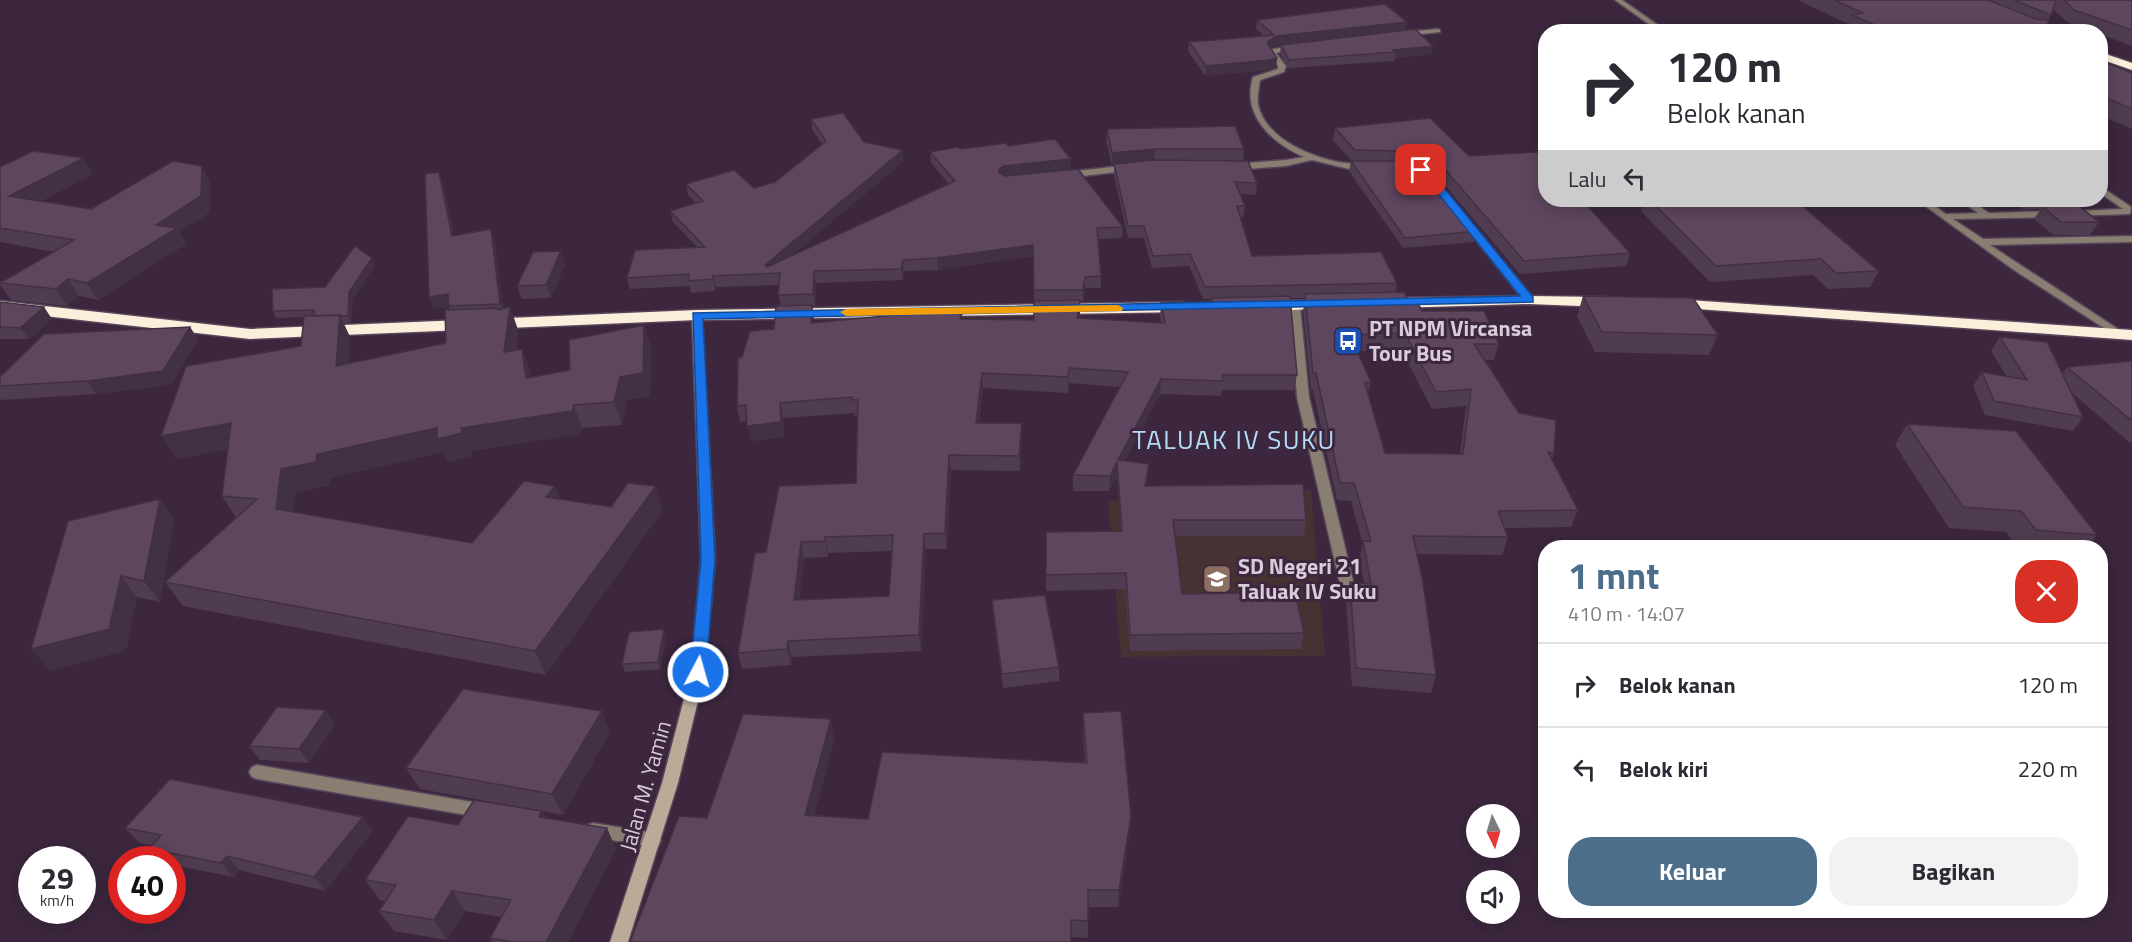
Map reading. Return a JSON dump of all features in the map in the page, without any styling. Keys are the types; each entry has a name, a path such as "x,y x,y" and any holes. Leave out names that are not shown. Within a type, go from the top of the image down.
{"highway":[{"path":"2108,58 2129,65"},
{"path":"1374,304 1529,300 1617,302"},
{"path":"1663,304 1852,314 2127,335"},
{"path":"1248,306 1340,305"},
{"path":"0,306 250,333 697,315 1200,307"}],"street":[{"path":"1618,0 1653,24"},
{"path":"1392,36 1438,31"},
{"path":"1299,46 1272,52 1282,66 1281,70 1256,79 1254,105 1262,123 1282,141 1314,157 1336,165 1373,167"},
{"path":"1219,167 1252,167 1314,157"},
{"path":"1062,175 1143,167"},
{"path":"1947,216 2127,212 2128,209 2108,195"},
{"path":"1932,207 2017,268 2127,335"},
{"path":"1975,207 1986,214"},
{"path":"1457,211 1529,300"},
{"path":"1984,242 2132,239"},
{"path":"1295,306 1302,397 1348,589"},
{"name":"Jalan M. Yamin","path":"619,942 653,840 698,672 708,559 697,315"},
{"path":"258,772 502,814"},
{"path":"572,826 653,840"}],"shaded area":[{"name":"SD Negeri 21 Taluak IV Suku","path":"1311,490 1325,656 1121,657 1108,501"}],"building":[{"path":"1834,0 1988,0 2036,19 2049,20 2047,24 1873,24 1852,15 1863,13"},
{"path":"2014,0 2053,0 2056,1 2051,15"},
{"path":"2064,0 2132,0 2132,30 2074,10"},
{"path":"1385,4 1407,22 1277,36 1267,42 1277,58 1270,60 1206,66 1189,42 1274,35 1257,20"},
{"path":"1415,29 1433,46 1393,50 1396,52 1289,60 1281,45"},
{"path":"2108,63 2132,73 2132,109 2108,98"},
{"path":"843,113 864,142 903,150 765,265 767,267 955,181 930,152 1006,143 1008,146 1055,139 1071,159 1004,166 999,169 999,173 1005,176 1078,169 1123,227 1097,228 1101,276 1085,277 1083,290 1034,290 1033,245 937,258 903,260 901,269 814,271 813,294 778,295 780,273 713,276 713,279 688,281 689,274 627,278 635,250 705,247 670,211 703,201 686,184 734,170 754,188 775,182 826,141 811,119"},
{"path":"1430,118 1469,156 1538,152 1538,207 1588,207 1630,253 1524,261 1436,159 1405,151 1355,150 1335,128"},
{"path":"1235,126 1244,149 1155,149 1112,153 1107,129"},
{"path":"33,151 84,158 9,196 91,209 173,161 202,166 201,196 156,225 177,228 87,283 68,279 56,289 0,283 74,240 0,228 0,167"},
{"path":"1155,160 1248,161 1257,183 1235,182 1245,206 1237,206 1252,256 1381,252 1397,283 1205,287 1190,254 1153,256 1144,226 1128,226 1114,164"},
{"path":"1351,161 1403,161 1427,169 1477,231 1405,238"},
{"path":"439,172 452,236 491,229 500,304 449,306 448,294 429,297 425,174"},
{"path":"1657,207 1803,207 1879,271 1836,273 1821,259 1716,266"},
{"path":"2043,207 2080,207 2099,222 2061,222"},
{"path":"355,246 372,258 349,292 348,316 314,316 314,310 273,311 272,289 325,287"},
{"path":"561,251 546,285 517,286 533,252"},
{"path":"1404,292 1407,299 1416,299 1422,311 1484,311 1499,344 1474,344 1519,413 1556,420 1554,453 1548,452 1578,510 1498,511 1508,537 1413,536 1423,582 1436,675 1356,668 1350,582 1371,584 1363,541 1371,541 1354,483 1340,483 1316,373 1313,373 1305,294","holes":["1405,333 1436,392 1471,389 1463,454 1385,453 1365,383 1371,382 1350,335"]},
{"path":"1290,296 1297,375 1222,375 1223,381 1161,379 1118,460 1149,464 1145,486 1303,484 1306,520 1173,520 1182,594 1295,592 1304,633 1130,635 1126,573 1046,575 1046,532 1122,531 1117,462 1110,476 1073,475 1128,372 1069,368 1068,377 982,373 976,423 1022,423 1019,456 949,455 945,533 924,534 919,635 788,641 787,649 738,653 755,553 766,552 779,486 856,483 858,400 852,400 852,397 780,403 781,422 747,426 746,405 737,406 738,358 742,357 750,331 774,329 776,306 812,305 811,323 928,312 962,314 960,319 1034,320 1034,301 1080,300 1077,318 1165,323 1161,303 1212,301 1211,298","holes":["893,535 889,596 794,600 801,542 825,541 825,537"]},
{"path":"1583,296 1693,298 1718,335 1602,332"},
{"path":"0,302 44,307 20,328 0,327"},
{"path":"510,307 504,352 522,349 526,378 570,370 569,340 644,325 643,373 620,377 614,402 574,405 572,411 461,428 462,433 437,439 437,428 317,454 316,462 281,469 276,509 472,543 524,481 555,486 546,497 611,507 628,483 656,486 535,651 165,582 257,499 222,496 231,423 161,436 186,366 301,346 304,316 340,315 336,366 446,343 445,310 498,308 498,310"},
{"path":"190,327 163,371 87,381 0,386 0,377 44,334"},
{"path":"2000,337 2047,342 2083,417 1994,401 1982,372 2027,380"},
{"path":"2132,361 2132,421 2067,367"},
{"path":"1907,424 2016,431 2097,535 2036,530 2021,511 1963,507"},
{"path":"160,499 144,581 121,576 109,629 31,649 68,521"},
{"path":"1045,595 1059,667 1002,674 992,600"},
{"path":"664,629 658,662 622,664 629,632"},
{"path":"463,689 602,711 552,794 406,768"},
{"path":"277,707 326,710 299,749 249,746"},
{"path":"1121,711 1131,816 1119,890 1088,890 1088,921 1071,920 1071,942 630,942 679,816 707,818 743,714 831,719 805,815 868,819 882,752 1087,763 1083,713"},
{"path":"170,779 363,817 314,877 227,856 221,863 186,856 186,846 152,846 161,835 125,828"},
{"path":"474,800 542,811 539,817 607,828 546,942 512,942 490,938 511,900 452,891 434,920 379,911 396,885 365,880 408,816 458,825"}],"slow traffic":[{"path":"846,312 1118,308"}],"place":[{"name":"PT NPM Vircansa Tour Bus","path":"1348,341"},
{"name":"SD Negeri 21 Taluak IV Suku","path":"1217,579"}],"district":[{"name":"TALUAK IV SUKU","path":"1234,440"}],"route":[{"path":"698,672 708,559 697,315 1529,300 1429,175 1421,170"}]}
